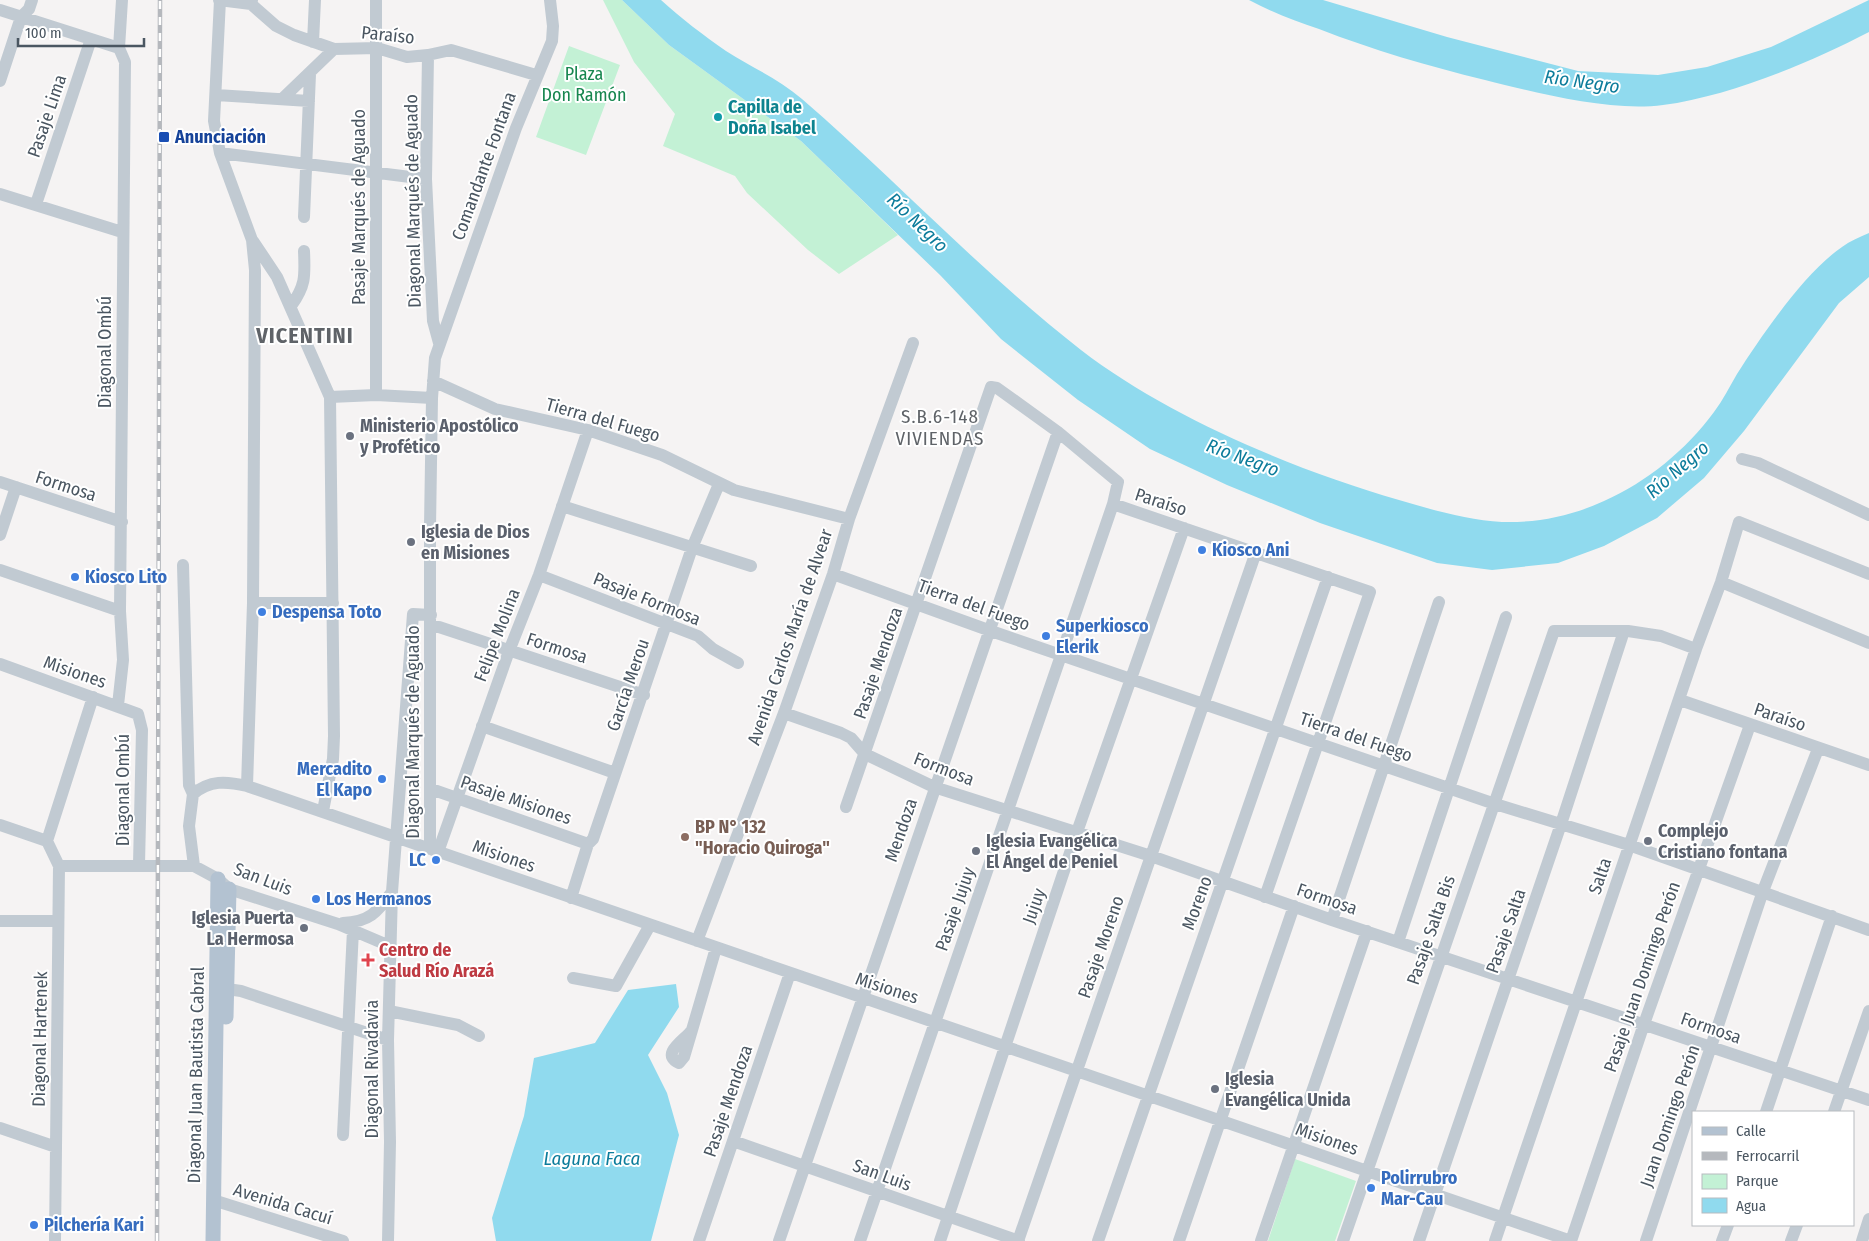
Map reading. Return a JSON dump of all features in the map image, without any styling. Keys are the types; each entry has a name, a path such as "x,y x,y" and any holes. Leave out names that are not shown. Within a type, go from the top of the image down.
{"main road":[{"name":"Diagonal Juan Bautista Cabral","path":"213,1241 218,1202 227,989 223,884"},
{"name":"Diagonal Juan Bautista Cabral","path":"223,884 218,1202 223,1241"}],"street":[{"path":"0,81 21,17 30,9 32,0"},
{"name":"Diagonal Ombú","path":"118,705 123,660 120,611 125,62 119,48 122,0"},
{"path":"247,786 253,603 255,270 252,240 220,153 214,121 220,0 251,2"},
{"path":"313,42 315,0"},
{"path":"376,0 377,48"},
{"name":"Comandante Fontana","path":"439,343 536,75 552,41 553,26 550,0"},
{"name":"Paraíso","path":"251,2 276,26 334,49 377,48 407,57 451,50 536,75"},
{"path":"0,10 119,48"},
{"name":"Pasaje Lima","path":"36,204 92,39"},
{"name":"Pasaje Marqués de Aguado","path":"376,395 377,48"},
{"path":"282,99 334,49"},
{"name":"Diagonal Marqués de Aguado","path":"428,55 426,179 433,322 439,343 432,398 431,789 434,851"},
{"path":"304,217 304,165 310,74"},
{"path":"216,95 309,101"},
{"path":"220,153 426,179"},
{"path":"0,194 122,232"},
{"path":"252,240 277,276 330,397 333,759 323,811"},
{"path":"291,306 302,292 305,278 304,251"},
{"name":"Avenida Carlos María de Alvear","path":"697,941 784,713 834,574 849,519 913,343"},
{"name":"Tierra del Fuego","path":"433,381 494,409 588,430 662,455 719,484 849,519"},
{"name":"Paraíso","path":"991,388 998,388 1008,394 1058,432 1118,482 1113,504 1328,576 1370,592 1319,742"},
{"name":"Pasaje Mendoza","path":"846,807 991,388"},
{"path":"330,397 376,395 432,398"},
{"name":"Felipe Molina","path":"434,851 456,799 509,651 539,575 588,430"},
{"name":"Mendoza","path":"779,1241 934,787 991,631 1058,432"},
{"path":"1742,459 1758,463 1869,515"},
{"name":"Formosa","path":"0,482 122,522"},
{"name":"García Merou","path":"571,898 588,844 593,839 644,695 692,548 719,484"},
{"path":"0,535 16,487"},
{"name":"Pasaje Jujuy","path":"860,1241 1113,504"},
{"path":"562,506 751,566"},
{"name":"Salta","path":"1495,1241 1696,649 1721,582 1739,522 1869,574"},
{"name":"Jujuy","path":"940,1241 1077,832 1184,528"},
{"name":"Pasaje Moreno","path":"1019,1241 1256,552"},
{"path":"183,565 189,785 193,794 189,826 194,866"},
{"path":"0,570 120,611"},
{"name":"Tierra del Fuego","path":"834,574 991,631 1319,742 1492,803 1629,845 1869,930"},
{"name":"Pasaje Formosa","path":"539,575 698,636 712,649 738,663"},
{"name":"Moreno","path":"1098,1241 1147,1095 1224,882 1328,576"},
{"path":"1721,582 1869,643"},
{"path":"1332,920 1439,602"},
{"path":"253,603 333,603"},
{"name":"Diagonal Marqués de Aguado","path":"395,836 408,703 413,614 431,621"},
{"path":"1398,942 1506,617"},
{"name":"Formosa","path":"431,621 509,651 644,695"},
{"name":"Pasaje Salta Bis","path":"1343,1241 1492,803 1554,631 1624,631"},
{"path":"1624,631 1661,636 1696,649"},
{"name":"Pasaje Salta","path":"1419,1241 1561,824 1624,631"},
{"path":"411,656 431,657"},
{"name":"Misiones","path":"0,664 118,705 138,714"},
{"path":"0,826 47,841 93,697"},
{"name":"Paraíso","path":"1680,700 1818,749 1869,764"},
{"path":"408,703 431,701"},
{"name":"Formosa","path":"784,713 841,733 851,738 865,754 934,787 1151,856 1332,920 1869,1100"},
{"name":"Diagonal Ombú","path":"138,714 142,730 140,866"},
{"name":"Pasaje Juan Domingo Perón","path":"1571,1241 1644,1024 1750,725"},
{"path":"482,726 615,773"},
{"path":"1266,897 1319,742"},
{"name":"Juan Domingo Perón","path":"1646,1241 1764,892 1818,749"},
{"name":"Misiones","path":"193,794 205,785 227,782 247,786 1571,1241"},
{"name":"Pasaje Misiones","path":"431,789 588,844"},
{"name":"Diagonal Rivadavia","path":"388,1241 390,1142 388,1040 395,836"},
{"name":"Diagonal Hartenek","path":"47,841 59,866 55,1241"},
{"name":"San Luis","path":"59,866 194,866 223,884 338,924 392,947"},
{"path":"338,924 360,922 377,911 392,892"},
{"path":"1179,1241 1294,906"},
{"path":"1766,1111 1832,916"},
{"path":"0,921 58,921"},
{"path":"573,978 616,986 650,924"},
{"path":"343,1135 354,930"},
{"path":"1261,1241 1367,931"},
{"path":"692,1030 716,948"},
{"name":"Pasaje Mendoza","path":"699,1241 790,973"},
{"path":"227,989 241,991 388,1040"},
{"path":"389,1011 458,1025 479,1036"},
{"path":"1834,1111 1869,1011"},
{"path":"0,1128 56,1147"},
{"name":"San Luis","path":"733,1141 1019,1241"},
{"name":"Avenida Cacuí","path":"218,1202 343,1241"},
{"path":"1862,1241 1869,1219"},
{"path":"1722,1241 1728,1226"},
{"path":"1791,1241 1797,1226"}],"green space":[{"path":"603,0 622,0 669,45 801,141 898,235 839,274 808,250 747,193 735,176 663,146 675,114 634,62"},
{"name":"Plaza Don Ramón","path":"569,46 620,65 586,155 536,137"},
{"path":"1295,1159 1356,1181 1335,1241 1268,1241"}],"water":[{"name":"Río Negro","path":"622,0 661,0 726,51 793,92 837,130 1009,290 1081,350 1115,374 1192,419 1276,457 1359,488 1450,514 1502,522 1541,520 1579,511 1620,493 1665,464 1691,439 1717,407 1759,341 1799,288 1828,258 1842,247 1869,233 1869,277 1839,303 1744,431 1704,478 1657,518 1604,546 1558,563 1492,570 1437,563 1320,523 1227,485 1150,449 1078,400 1001,339 940,275 801,141 669,45"},
{"name":"Río Negro","path":"1249,0 1323,0 1447,37 1578,71 1658,75 1707,67 1771,47 1869,0 1869,32 1821,55 1742,86 1689,101 1663,105 1620,106 1597,104 1550,95 1485,80 1380,51 1301,23"},
{"name":"Laguna Faca","path":"676,984 679,1007 648,1055 667,1093 679,1135 651,1241 496,1241 492,1218 524,1116 534,1058 595,1043 628,990"}],"railway":[{"path":"157,1241 160,0"}],"place":[{"name":"Capilla de Doña Isabel","path":"718,117"},
{"name":"Anunciación","path":"164,137"},
{"name":"Ministerio Apostólico y Profético","path":"350,436"},
{"name":"Iglesia de Dios en Misiones","path":"411,542"},
{"name":"Kiosco Ani","path":"1202,550"},
{"name":"Kiosco Lito","path":"75,577"},
{"name":"Despensa Toto","path":"262,612"},
{"name":"Superkiosco Elerik","path":"1046,636"},
{"name":"Mercadito El Kapo","path":"382,779"},
{"name":"BP N° 132 \"Horacio Quiroga\"","path":"685,837"},
{"name":"Complejo Cristiano fontana","path":"1648,841"},
{"name":"Iglesia Evangélica El Ángel de Peniel","path":"976,851"},
{"name":"LC","path":"436,860"},
{"name":"Los Hermanos","path":"316,899"},
{"name":"Iglesia Puerta La Hermosa","path":"304,928"},
{"name":"Centro de Salud Río Arazá","path":"368,960"},
{"name":"Iglesia Evangélica Unida","path":"1215,1089"},
{"name":"Polirrubro Mar-Cau","path":"1371,1188"},
{"name":"Pilchería Kari","path":"34,1225"}],"district":[{"name":"VICENTINI","path":"305,335"},
{"name":"S.B.6-148 VIVIENDAS","path":"940,427"}]}
